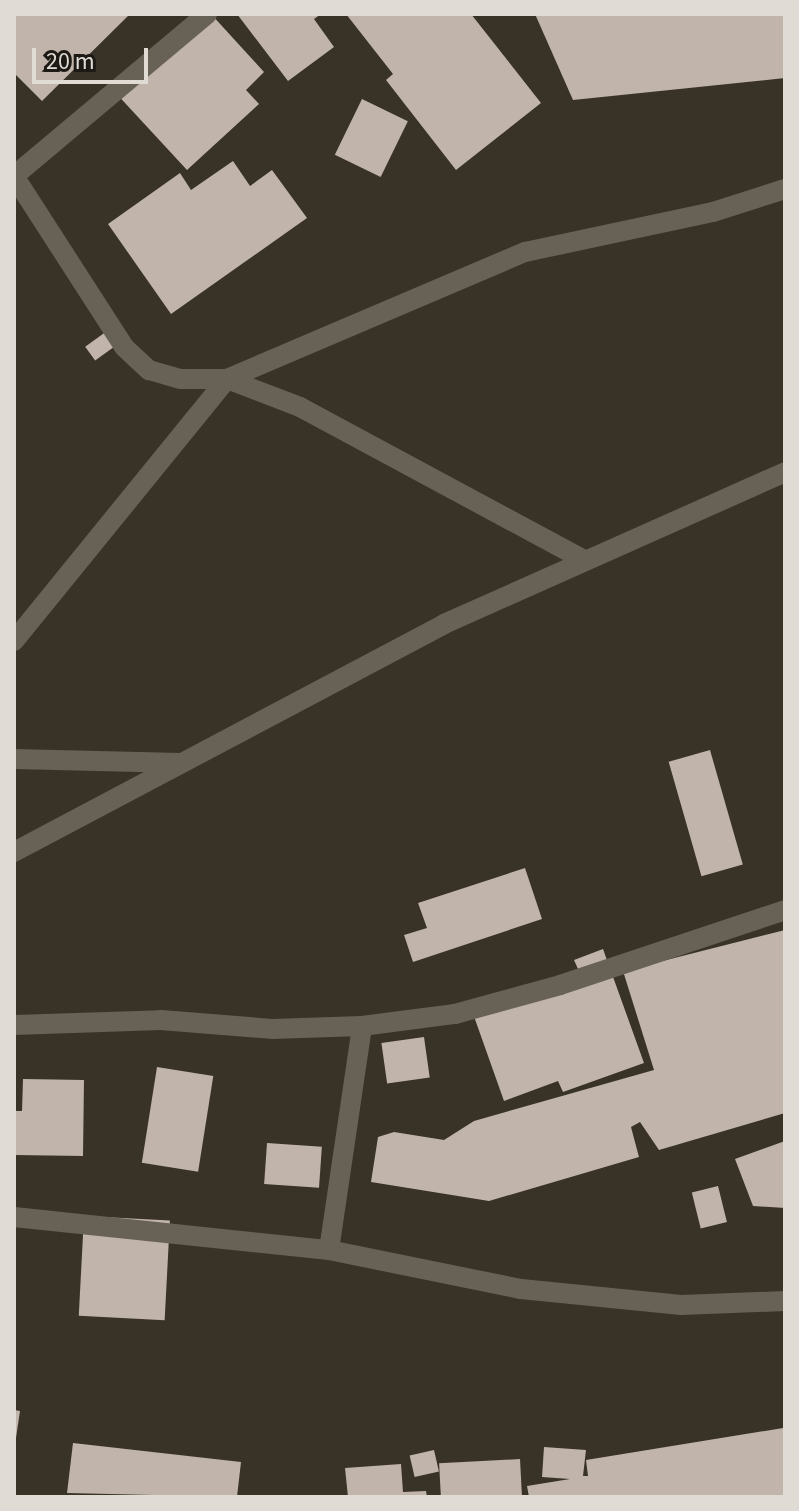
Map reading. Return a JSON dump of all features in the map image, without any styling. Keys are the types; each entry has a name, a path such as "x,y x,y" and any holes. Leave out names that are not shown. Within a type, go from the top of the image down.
{"street":[{"path":"207,14 14,176 124,347 159,375 227,379 300,407 584,560"},
{"path":"14,641 227,379 525,252 713,212 785,189"},
{"path":"14,852 444,624 584,560 780,478"},
{"path":"14,759 181,763"},
{"path":"14,1025 107,1020 272,1029 362,1026 455,1014 560,985 785,910"},
{"path":"329,1250 362,1026"},
{"path":"14,1217 329,1250 521,1289 681,1305 785,1301"}],"building":[{"path":"14,14 130,14 42,101 14,73"},
{"path":"211,14 264,72 246,90 259,104 187,170 113,90"},
{"path":"237,14 321,14 314,19 334,47 288,81"},
{"path":"346,14 471,14 541,103 456,170 386,80 393,74"},
{"path":"535,14 785,14 785,78 573,100"},
{"path":"362,99 408,121 381,177 335,155"},
{"path":"233,161 250,186 272,170 307,218 171,314 108,224 180,173 191,190"},
{"path":"107,331 117,345 95,361 85,347"},
{"path":"710,750 743,864 701,876 669,762"},
{"path":"525,868 542,919 413,962 404,935 427,928 418,903"},
{"path":"785,930 785,1113 659,1150 640,1122 631,1127 639,1157 489,1201 371,1182 378,1137 394,1132 444,1140 474,1121 654,1070 623,971"},
{"path":"603,949 644,1063 563,1092 558,1081 504,1101 471,1008 578,969 574,960"},
{"path":"424,1037 430,1078 387,1084 381,1043"},
{"path":"157,1067 213,1076 198,1172 142,1163"},
{"path":"23,1079 84,1080 83,1156 14,1155 14,1111 22,1111"},
{"path":"785,1141 785,1208 753,1206 735,1159"},
{"path":"267,1143 322,1147 319,1188 264,1184"},
{"path":"718,1186 727,1222 701,1228 692,1193"},
{"path":"84,1216 170,1221 165,1320 79,1316"},
{"path":"14,1410 20,1411 16,1438 14,1437"},
{"path":"783,1428 785,1497 529,1497 527,1486 570,1479 542,1477 544,1447 586,1450 583,1476 588,1476 586,1460"},
{"path":"73,1443 241,1462 237,1497 67,1493"},
{"path":"434,1450 439,1471 415,1477 410,1456"},
{"path":"520,1459 522,1497 441,1497 439,1463"},
{"path":"401,1464 403,1492 426,1491 427,1497 348,1497 345,1468"}]}
